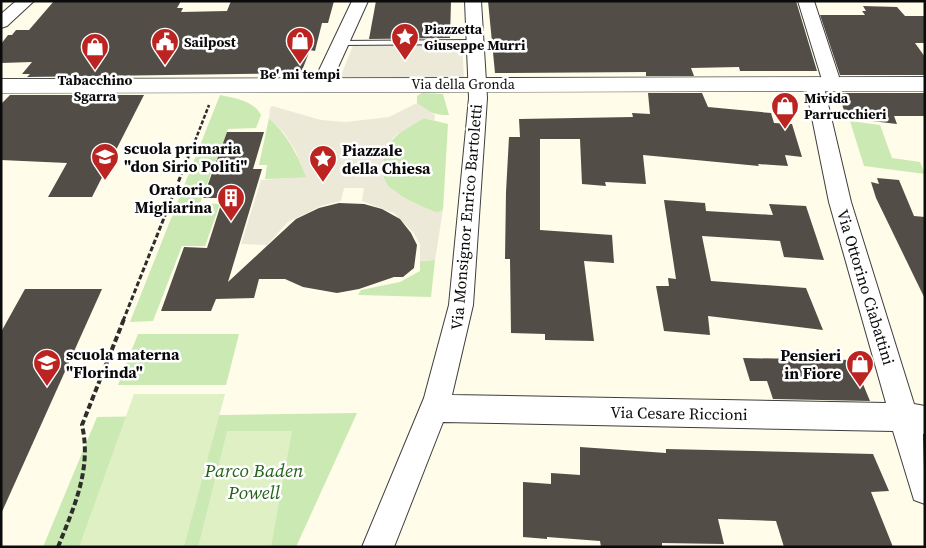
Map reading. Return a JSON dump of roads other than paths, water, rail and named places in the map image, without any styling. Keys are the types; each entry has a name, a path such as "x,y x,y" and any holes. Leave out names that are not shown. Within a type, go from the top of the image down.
{"street":[{"path":"1,23 26,1"},
{"path":"321,85 360,1"},
{"name":"Via Monsignor Enrico Bartoletti","path":"378,547 433,408 452,349 461,305 478,84 473,1"},
{"name":"Via Ottorino Ciabattini","path":"806,1 823,83 840,202 914,418 925,489"},
{"name":"Via della Gronda","path":"1,86 925,84"},
{"name":"Via Cesare Riccioni","path":"433,408 914,418"}],"lane":[{"path":"341,43 474,42"}],"place":[{"name":"Piazzetta Giuseppe Murri","path":"405,61"},
{"name":"Be' mi tempi","path":"300,65"},
{"name":"Sailpost","path":"165,66"},
{"name":"Tabacchino Sgarra","path":"95,71"},
{"name":"Mivida Parrucchieri","path":"785,130"},
{"name":"scuola primaria \"don Sirio Politi\"","path":"105,181"},
{"name":"Piazzale della Chiesa","path":"323,183"},
{"name":"Oratorio Migliarina","path":"231,222"},
{"name":"scuola materna \"Florinda\"","path":"47,387"},
{"name":"Pensieri in Fiore","path":"860,388"}],"park label":[{"name":"Parco Baden Powell","path":"254,481"}]}
